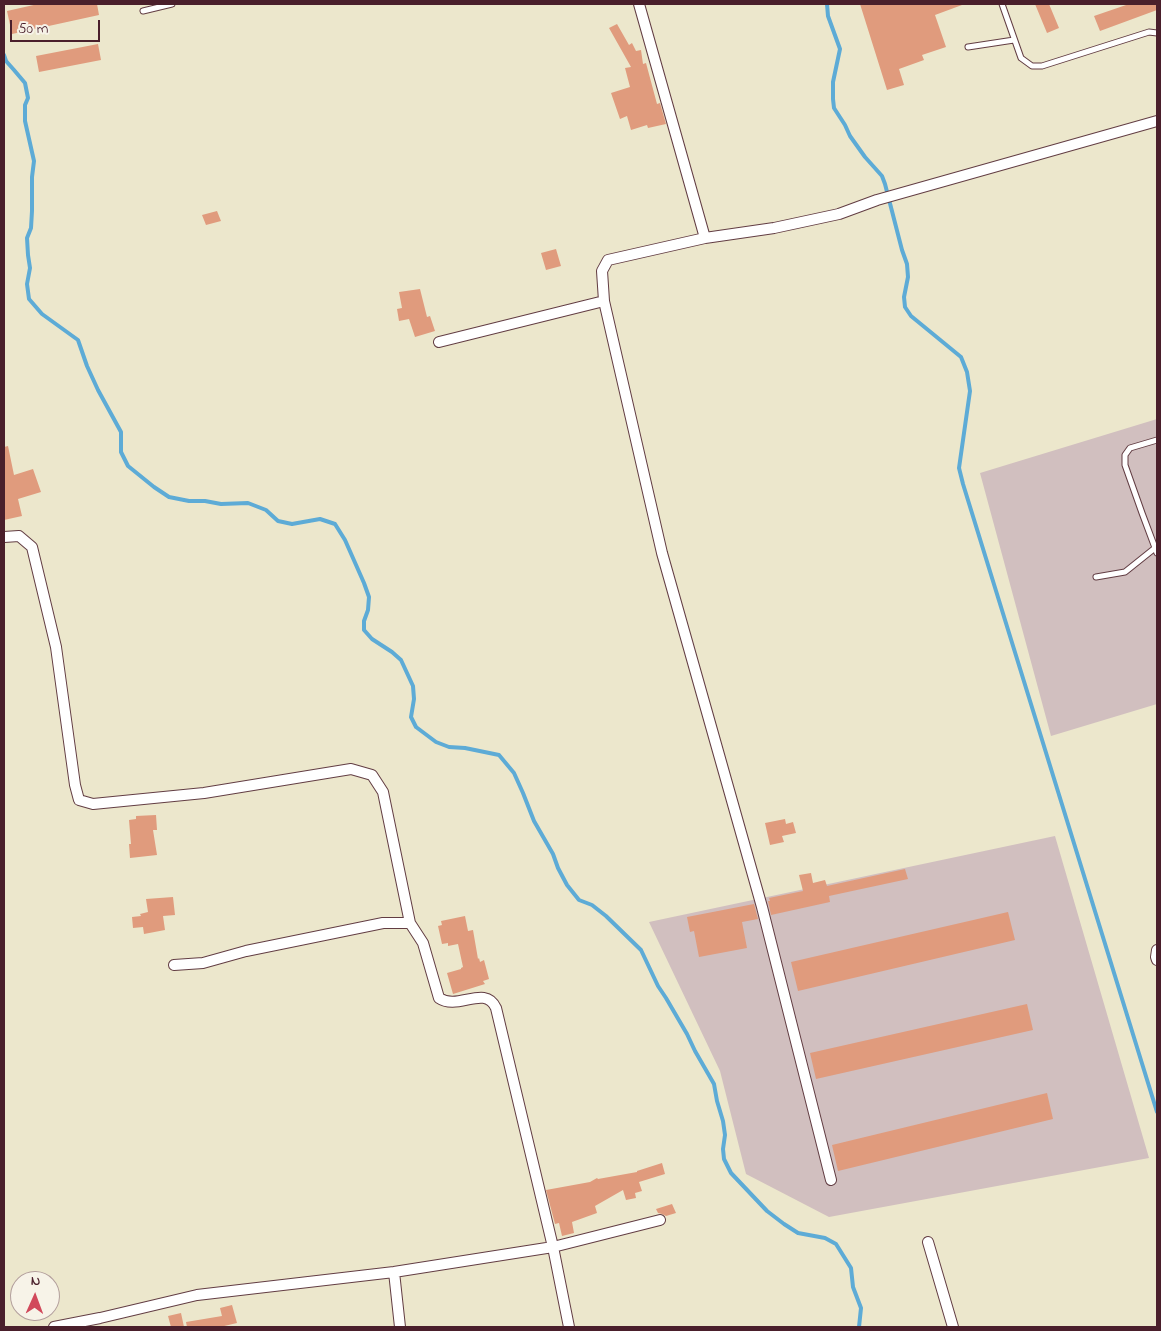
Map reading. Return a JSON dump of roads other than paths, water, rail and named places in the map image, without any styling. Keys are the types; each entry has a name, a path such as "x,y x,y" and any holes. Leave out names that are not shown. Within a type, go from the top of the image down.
{"street":[{"path":"638,4 704,238"},
{"path":"831,1180 762,907 662,553 604,301 602,271 608,260 704,238 774,228 838,214 877,200 1157,121"},
{"path":"439,342 604,301"},
{"path":"4,537 19,536 32,547 56,647 75,785 79,800 93,804 204,793 351,769 372,775 383,792 410,923 423,943 439,998 447,1002 485,997 494,1002 553,1247 569,1327"},
{"path":"174,965 203,963 246,951 383,923 410,923"},
{"path":"1157,950 1157,960"},
{"path":"54,1327 197,1295 394,1272 553,1247 660,1220"},
{"path":"928,1242 952,1327"},
{"path":"394,1272 400,1327"}],"lane":[{"path":"143,11 172,4"},
{"path":"1002,4 1021,58 1032,66 1042,66 1149,32 1157,33"},
{"path":"968,47 1014,40"},
{"path":"1096,577 1125,572 1156,550 1125,465 1125,455 1130,448 1157,440"}],"waterway":[{"path":"827,4 828,16 840,49 833,82 834,108 850,136 882,176 885,184 907,264 908,277 904,297 905,307 911,316 961,357 967,372 970,391 959,468 963,484 1157,1112"},
{"path":"4,55 6,61 25,83 28,98 25,105 25,121 34,161 31,228 27,238 30,268 27,284 29,299 42,314 78,340 98,390 121,432 121,452 128,466 169,497 221,504 248,503 266,510 278,521 292,524 320,519 335,524 345,540 369,597 364,630 372,639 401,660 413,686 414,699 411,717 416,727 436,742 449,747 465,748 499,755 514,773 534,821 553,854 567,885 579,900 592,905 606,916 641,950 658,986 687,1034 714,1084 725,1135 724,1159 731,1173 767,1211 784,1224 798,1233 825,1238 836,1244 851,1268 853,1287 861,1308 859,1327"}]}
